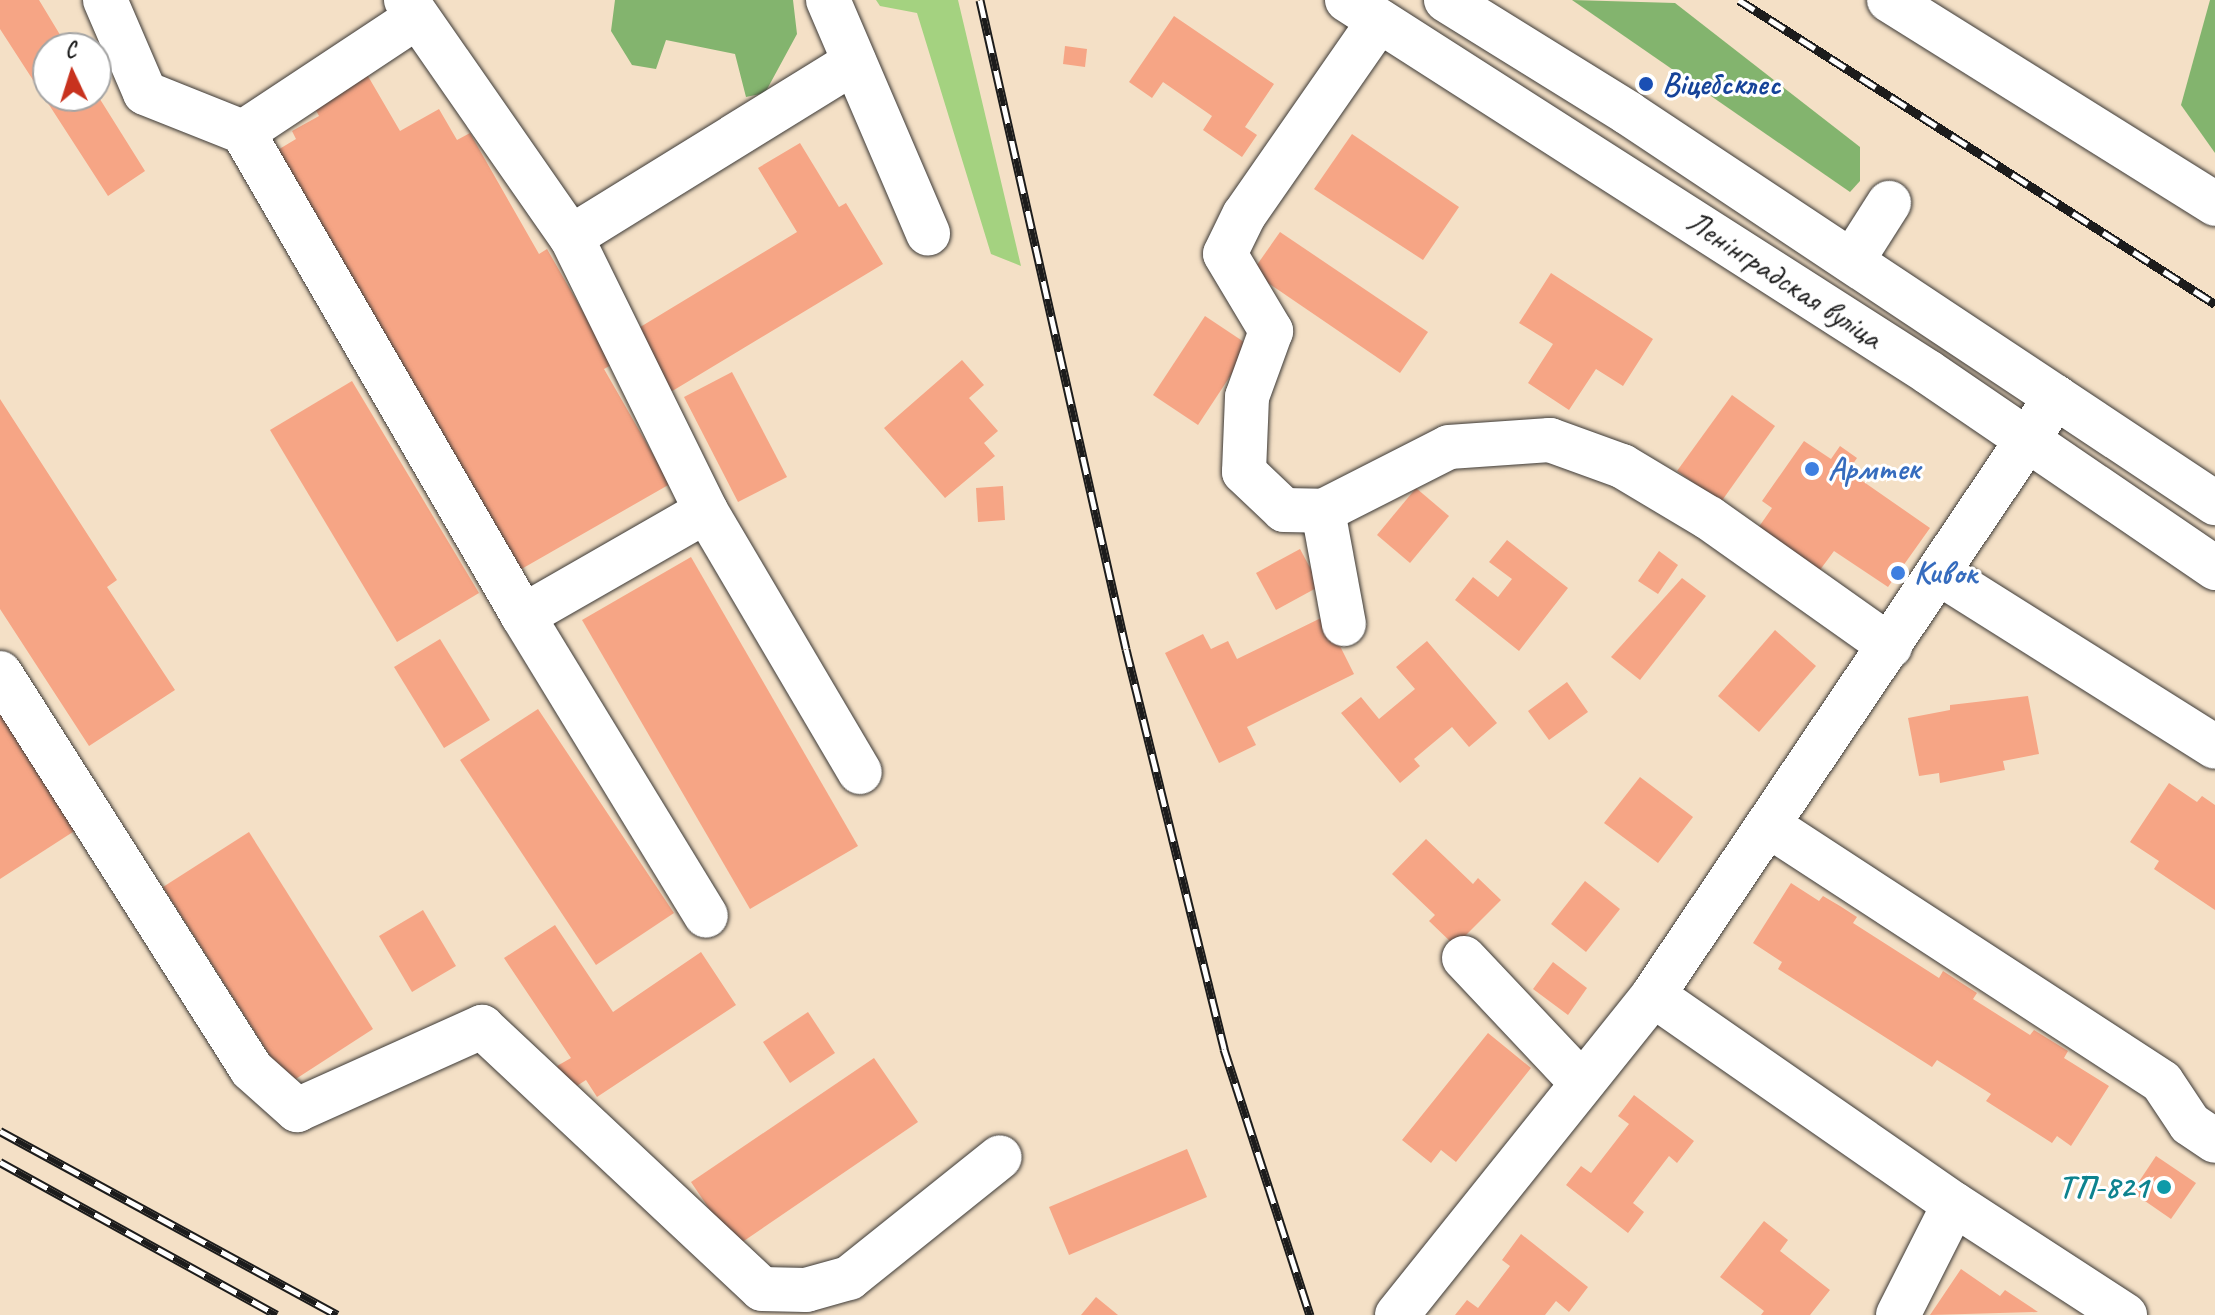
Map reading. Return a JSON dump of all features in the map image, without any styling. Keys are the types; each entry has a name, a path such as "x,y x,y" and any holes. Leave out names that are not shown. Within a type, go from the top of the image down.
{"main road":[{"path":"105,0 145,93 243,132 523,616 706,916"},
{"path":"828,0 928,233"},
{"name":"Ленінградская вуліца","path":"1446,0 1852,261 2215,503"},
{"path":"1889,0 2215,204"},
{"path":"243,132 411,9 571,237 706,511 860,772"},
{"path":"1363,10 1244,215 1225,254 1271,331 1247,397 1244,472 1284,510 1323,511 1449,447 1550,440 1622,466 1709,518 1890,646"},
{"name":"Ленінградская вуліца","path":"1363,10 2029,440 2215,568"},
{"path":"571,237 854,62"},
{"path":"1852,261 1889,203"},
{"path":"1397,1315 1653,995 2056,397"},
{"path":"523,616 706,511"},
{"path":"1323,511 1344,624"},
{"path":"1939,573 2215,747"},
{"path":"0,673 251,1069 297,1110 482,1027 762,1289 806,1290 849,1278 1000,1157"},
{"path":"1768,825 2162,1082 2190,1124 2215,1141"},
{"path":"1464,958 1582,1083"},
{"path":"1653,995 1954,1204 2125,1315"},
{"path":"1898,1315 1954,1204"}],"green space":[{"path":"615,0 793,0 797,34 765,93 746,97 735,54 666,40 656,69 632,65 611,31"},
{"path":"876,0 958,0 1021,266 991,254 917,13 880,6"},
{"path":"1572,0 1675,3 1860,147 1860,181 1850,192"},
{"path":"2210,0 2215,0 2215,153 2181,105"}],"building":[{"path":"0,0 39,0 58,32 32,32 32,78 0,29"},
{"path":"1174,16 1274,84 1245,127 1257,135 1242,157 1203,130 1212,116 1163,82 1152,98 1129,82"},
{"path":"1065,46 1087,49 1085,67 1063,64"},
{"path":"365,71 400,131 439,109 457,140 470,133 539,254 547,249 613,364 604,369 670,484 518,571 276,151 296,139 292,131 319,116 311,101"},
{"path":"54,112 108,112 145,171 108,196"},
{"path":"1352,134 1459,207 1423,260 1314,189"},
{"path":"800,143 839,207 846,203 883,264 669,393 632,332 797,232 758,168"},
{"path":"1280,232 1428,332 1400,373 1252,272"},
{"path":"1551,273 1653,339 1623,386 1596,369 1569,410 1528,383 1553,344 1519,323"},
{"path":"1205,316 1250,346 1198,425 1153,395"},
{"path":"962,360 984,385 969,398 998,431 984,443 995,456 945,498 884,428"},
{"path":"732,372 787,477 738,502 684,397"},
{"path":"352,381 479,593 397,642 270,430"},
{"path":"1732,395 1775,426 1721,502 1677,471"},
{"path":"0,399 117,580 107,587 175,690 89,746 0,609"},
{"path":"1804,441 1831,459 1840,446 1857,458 1848,471 1930,528 1888,587 1834,551 1817,574 1756,531 1772,508 1762,501"},
{"path":"1003,486 1005,520 978,522 976,488"},
{"path":"1416,488 1449,516 1410,563 1377,535"},
{"path":"1507,540 1568,588 1519,651 1455,600 1473,577 1498,597 1512,579 1489,562"},
{"path":"1300,549 1320,586 1276,610 1256,573"},
{"path":"1659,551 1678,565 1658,594 1638,581"},
{"path":"691,557 858,846 750,909 582,620"},
{"path":"1682,578 1706,596 1640,680 1611,657"},
{"path":"1325,616 1354,674 1247,727 1256,745 1219,763 1165,653 1203,634 1211,649 1228,641 1237,659"},
{"path":"1775,630 1816,666 1759,732 1718,696"},
{"path":"440,639 490,720 444,748 394,667"},
{"path":"1427,641 1497,723 1469,747 1452,727 1414,759 1420,766 1400,783 1341,713 1361,697 1379,719 1415,689 1396,667"},
{"path":"1567,682 1588,712 1549,740 1528,711"},
{"path":"2028,696 2039,754 2003,761 2005,770 1940,783 1939,773 1919,776 1908,718 1950,710 1950,705"},
{"path":"538,709 674,913 596,965 460,760"},
{"path":"0,711 76,830 0,879"},
{"path":"1640,777 1693,817 1658,863 1604,823"},
{"path":"2169,783 2197,802 2202,796 2215,805 2215,910 2154,869 2159,861 2130,842"},
{"path":"249,832 373,1029 288,1084 163,887"},
{"path":"1426,839 1473,884 1478,878 1501,900 1455,946 1429,921 1435,915 1392,874"},
{"path":"1585,881 1620,909 1586,952 1551,924"},
{"path":"1791,883 1819,901 1823,896 1840,906 1857,917 1853,923 1939,978 1943,971 1977,993 1973,999 2030,1035 2034,1030 2068,1051 2064,1058 2109,1086 2071,1146 2057,1136 2052,1143 1986,1101 1991,1094 1937,1060 1932,1067 1778,969 1782,962 1753,943"},
{"path":"423,910 456,966 412,992 379,936"},
{"path":"555,925 613,1012 701,952 736,1005 597,1097 586,1080 572,1089 557,1066 571,1058 504,958"},
{"path":"1553,962 1587,988 1568,1015 1533,989"},
{"path":"808,1012 835,1053 790,1083 763,1042"},
{"path":"1488,1033 1531,1068 1456,1162 1441,1150 1431,1163 1402,1140"},
{"path":"874,1058 918,1122 735,1247 691,1182"},
{"path":"1634,1095 1694,1141 1677,1163 1669,1156 1633,1203 1644,1212 1628,1233 1566,1185 1581,1166 1591,1173 1629,1124 1618,1116"},
{"path":"1187,1149 1207,1197 1069,1255 1049,1207"},
{"name":"ТП-821","path":"2156,1156 2196,1183 2171,1219 2132,1192"},
{"path":"1764,1221 1788,1240 1780,1251 1830,1290 1810,1315 1761,1315 1764,1311 1720,1277"},
{"path":"1521,1234 1588,1287 1569,1312 1556,1301 1545,1315 1455,1315 1467,1300 1478,1308 1510,1266 1502,1260"},
{"path":"1961,1269 2000,1296 2005,1290 2038,1312 1930,1315"},
{"path":"1096,1297 1118,1315 1081,1315"}],"railway":[{"path":"980,0 1126,649 1224,1049 1310,1315"},
{"path":"1739,0 2215,304"},
{"path":"0,1131 337,1315"},
{"path":"0,1162 277,1315"}],"place":[{"name":"Віцебсклес","path":"1646,84"},
{"name":"Армтек","path":"1812,469"},
{"name":"Кивок","path":"1898,573"},
{"name":"ТП-821","path":"2164,1187"}]}
